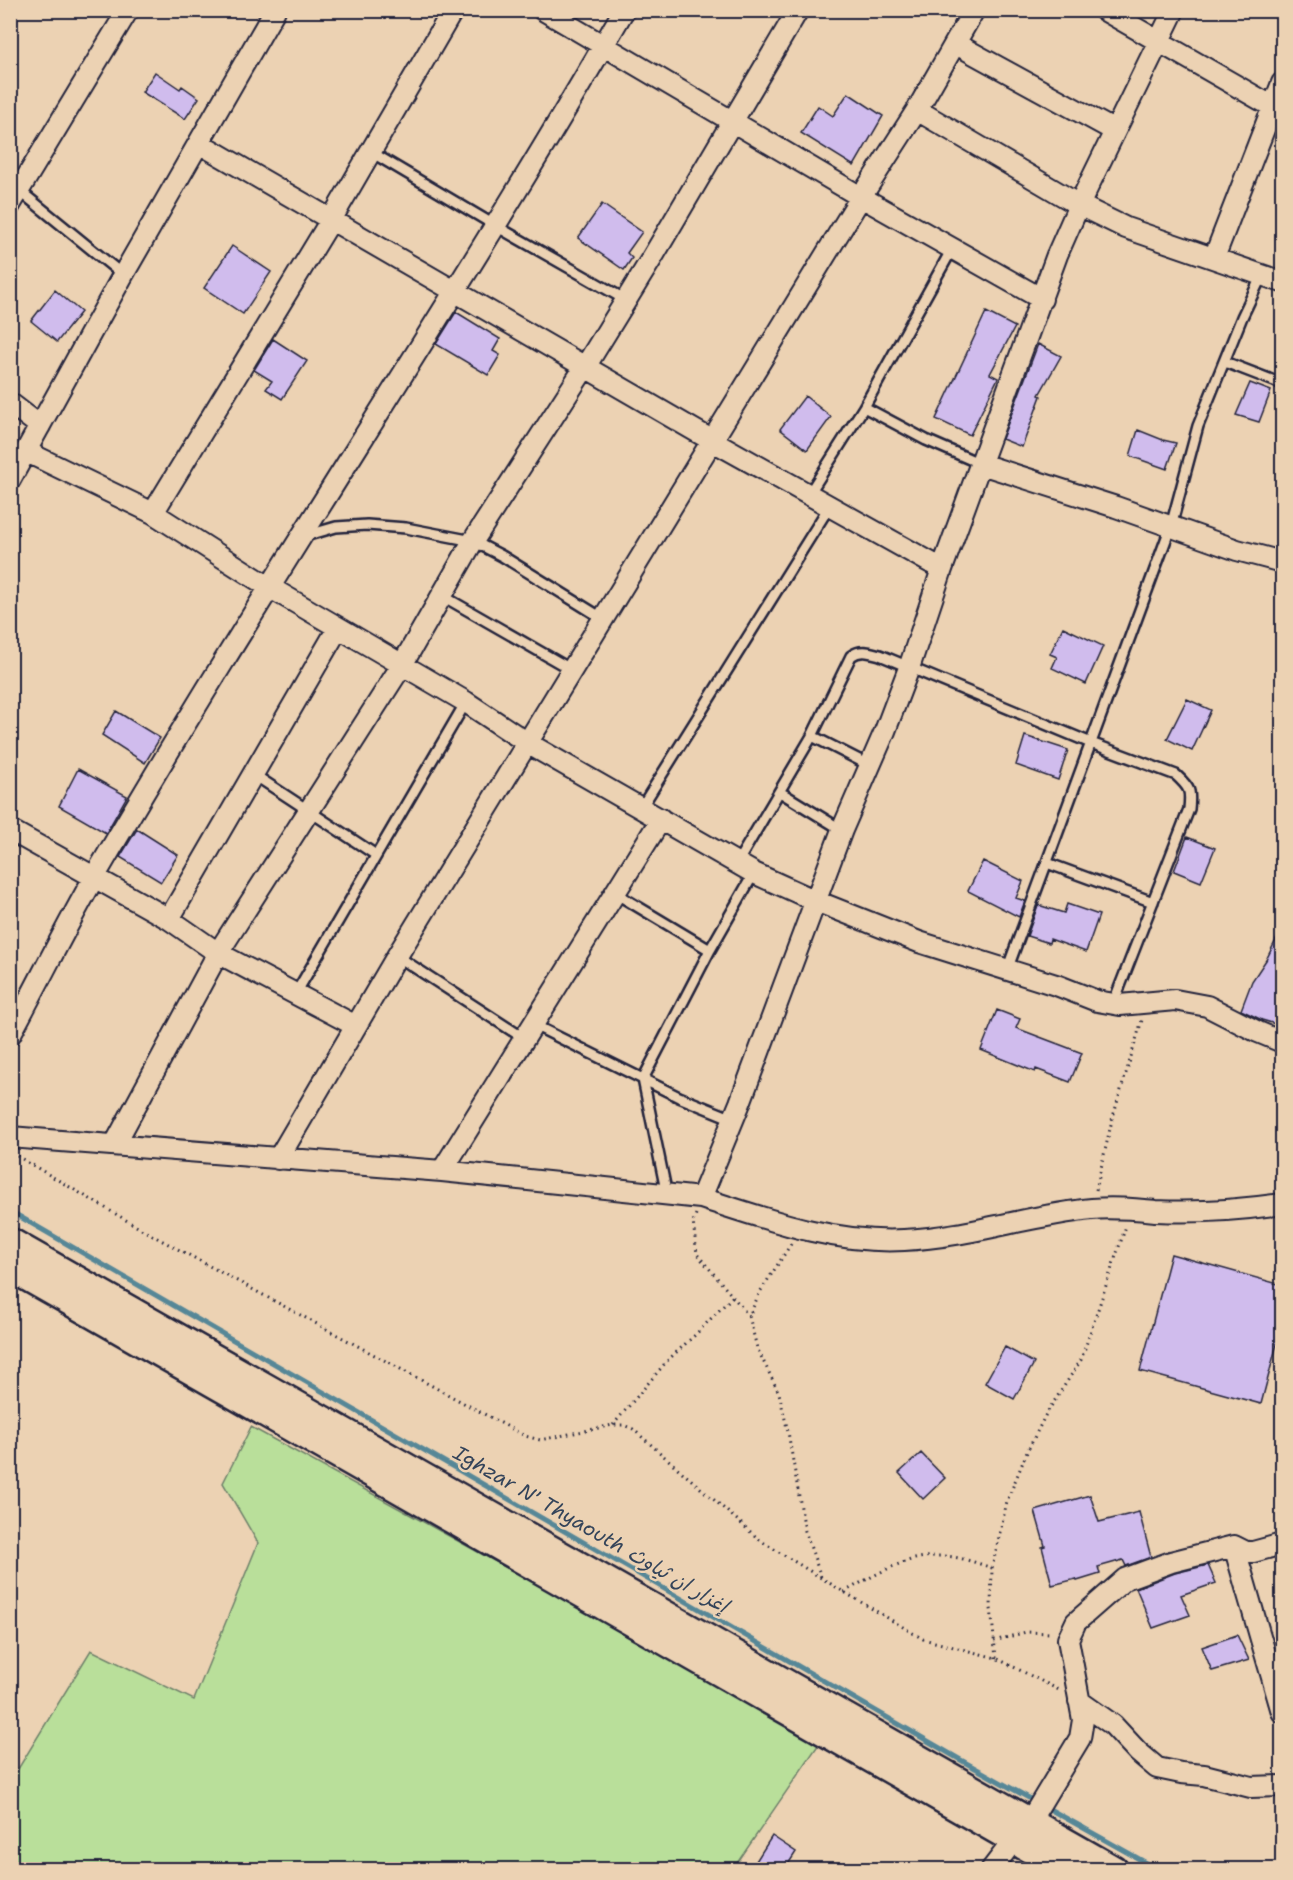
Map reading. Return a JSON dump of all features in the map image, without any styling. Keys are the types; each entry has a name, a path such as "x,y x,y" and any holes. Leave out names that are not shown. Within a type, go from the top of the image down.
{"street":[{"path":"15,198 128,10"},
{"path":"10,480 123,275 275,10"},
{"path":"153,513 331,220 453,10"},
{"path":"543,10 733,123 1042,299"},
{"path":"10,1035 94,878 269,587 457,292 624,10"},
{"path":"115,1144 218,953 402,665 473,541 585,367 733,123 798,10"},
{"path":"278,1160 397,956 528,744 602,618 917,110 975,10"},
{"path":"1104,10 1278,110"},
{"path":"701,1198 842,830 909,668 942,569 1079,205 1174,10"},
{"path":"956,44 1115,131"},
{"path":"1214,258 1278,110 1282,83"},
{"path":"917,110 1079,205 1126,228 1282,282"},
{"path":"199,143 713,441 942,569"},
{"path":"10,403 40,426"},
{"path":"27,452 153,513 269,587 466,702 528,744 746,868 816,901 919,942 1097,1001 1120,1005 1175,1000 1207,1006 1257,1032 1282,1042"},
{"path":"981,464 1172,526 1237,550 1282,562"},
{"path":"169,919 338,628"},
{"path":"442,1172 661,819"},
{"path":"10,830 169,919 218,953 356,1026"},
{"path":"10,1137 442,1172 701,1198 800,1229 864,1239 903,1240 943,1236 1092,1209 1216,1211 1282,1204"},
{"path":"10,1242 1026,1824 1067,1869"},
{"path":"10,1267 1026,1824 1114,1869"},
{"path":"991,1869 1026,1824 1080,1738 1083,1720 1068,1639 1076,1622 1125,1579 1171,1562 1234,1546 1246,1552 1253,1552 1282,1544"},
{"path":"1234,1546 1282,1712"},
{"path":"1079,1701 1113,1725 1138,1752 1157,1768 1204,1775 1251,1787 1282,1786"}],"lane":[{"path":"371,152 626,300"},
{"path":"15,198 123,275"},
{"path":"808,494 864,407 952,249"},
{"path":"1007,970 1172,526 1198,426 1242,316 1262,275"},
{"path":"1225,362 1282,384"},
{"path":"864,407 926,440 981,464"},
{"path":"641,807 830,507"},
{"path":"300,537 336,527 367,525 406,528 473,541 502,556 602,618"},
{"path":"441,595 572,670"},
{"path":"667,1195 643,1079 710,950 780,792 812,736 851,656 856,652 864,651 880,655 1091,743 1176,775 1185,783 1191,792 1189,809 1113,1004"},
{"path":"296,993 466,702"},
{"path":"812,736 869,765"},
{"path":"253,774 376,855"},
{"path":"780,792 842,830"},
{"path":"1047,863 1153,902"},
{"path":"615,893 710,950"},
{"path":"397,956 529,1032 732,1119"}],"path":[{"path":"1092,1209 1112,1120 1147,1002"},
{"path":"10,1153 148,1233 525,1436 540,1440 613,1425 623,1425 633,1430 761,1540 844,1592 923,1639 996,1658 1079,1701"},
{"path":"701,1198 693,1222 697,1254 749,1316 757,1348 778,1393 788,1432 805,1531 821,1578"},
{"path":"996,1658 991,1608 992,1568 1007,1501 1046,1414 1081,1360 1132,1208"},
{"path":"749,1316 760,1293 800,1229"},
{"path":"613,1425 667,1361 733,1296"},
{"path":"844,1592 897,1564 936,1556 966,1560 992,1568"},
{"path":"994,1641 1026,1632 1046,1632 1068,1639"}],"green space":[{"path":"251,1427 821,1741 733,1869 11,1869 10,1782 91,1650 194,1700 258,1543 223,1483"}],"building":[{"path":"155,72 180,89 182,86 199,98 185,119 142,92"},
{"path":"848,93 883,116 854,166 801,133 818,106 833,116"},
{"path":"602,204 642,232 627,253 632,258 624,270 578,238"},
{"path":"232,246 271,272 243,314 204,288"},
{"path":"55,290 81,312 57,342 31,321"},
{"path":"456,312 500,339 493,351 500,355 488,375 436,344"},
{"path":"986,312 1015,327 990,374 998,378 970,435 936,419"},
{"path":"273,339 307,361 282,399 266,389 272,381 254,370"},
{"path":"1038,344 1061,356 1039,395 1041,396 1022,447 1002,439"},
{"path":"1250,383 1271,391 1259,422 1236,415"},
{"path":"805,396 831,417 807,450 780,429"},
{"path":"1138,430 1176,443 1167,469 1130,456"},
{"path":"1063,627 1103,646 1086,684 1052,668 1057,657 1050,654"},
{"path":"1187,699 1211,710 1192,751 1167,739"},
{"path":"116,711 160,738 145,763 102,735"},
{"path":"1025,736 1068,750 1058,780 1016,765"},
{"path":"78,769 127,796 106,833 59,806"},
{"path":"137,829 178,855 161,882 120,857"},
{"path":"1187,837 1215,848 1201,882 1174,871"},
{"path":"983,861 1023,881 1016,898 1025,901 1019,917 968,891"},
{"path":"1067,904 1099,915 1086,952 1050,939 1049,943 1027,936 1038,905 1064,913"},
{"path":"1282,928 1282,1026 1241,1010 1252,981 1266,960"},
{"path":"997,1010 1020,1019 1016,1028 1082,1053 1070,1082 1036,1069 1035,1072 981,1050"},
{"path":"1171,1254 1282,1285 1282,1325 1261,1404 1140,1371"},
{"path":"1005,1347 1034,1363 1014,1399 985,1383"},
{"path":"921,1453 945,1478 923,1499 899,1473"},
{"path":"1090,1495 1099,1522 1139,1512 1151,1557 1126,1566 1123,1560 1098,1567 1100,1574 1052,1585 1042,1547 1045,1546 1035,1511"},
{"path":"1208,1565 1216,1583 1181,1595 1190,1615 1153,1628 1136,1588 1175,1573"},
{"path":"1237,1635 1249,1660 1212,1671 1202,1647"},
{"path":"772,1836 796,1852 785,1869 751,1869"}],"waterway":[{"name":"Ighzar N' Thyaouth إغزار ان ثياوث","path":"10,1211 1036,1802"},
{"name":"Ighzar N' Thyaouth إغزار ان ثياوث","path":"1044,1806 1159,1870"}]}
